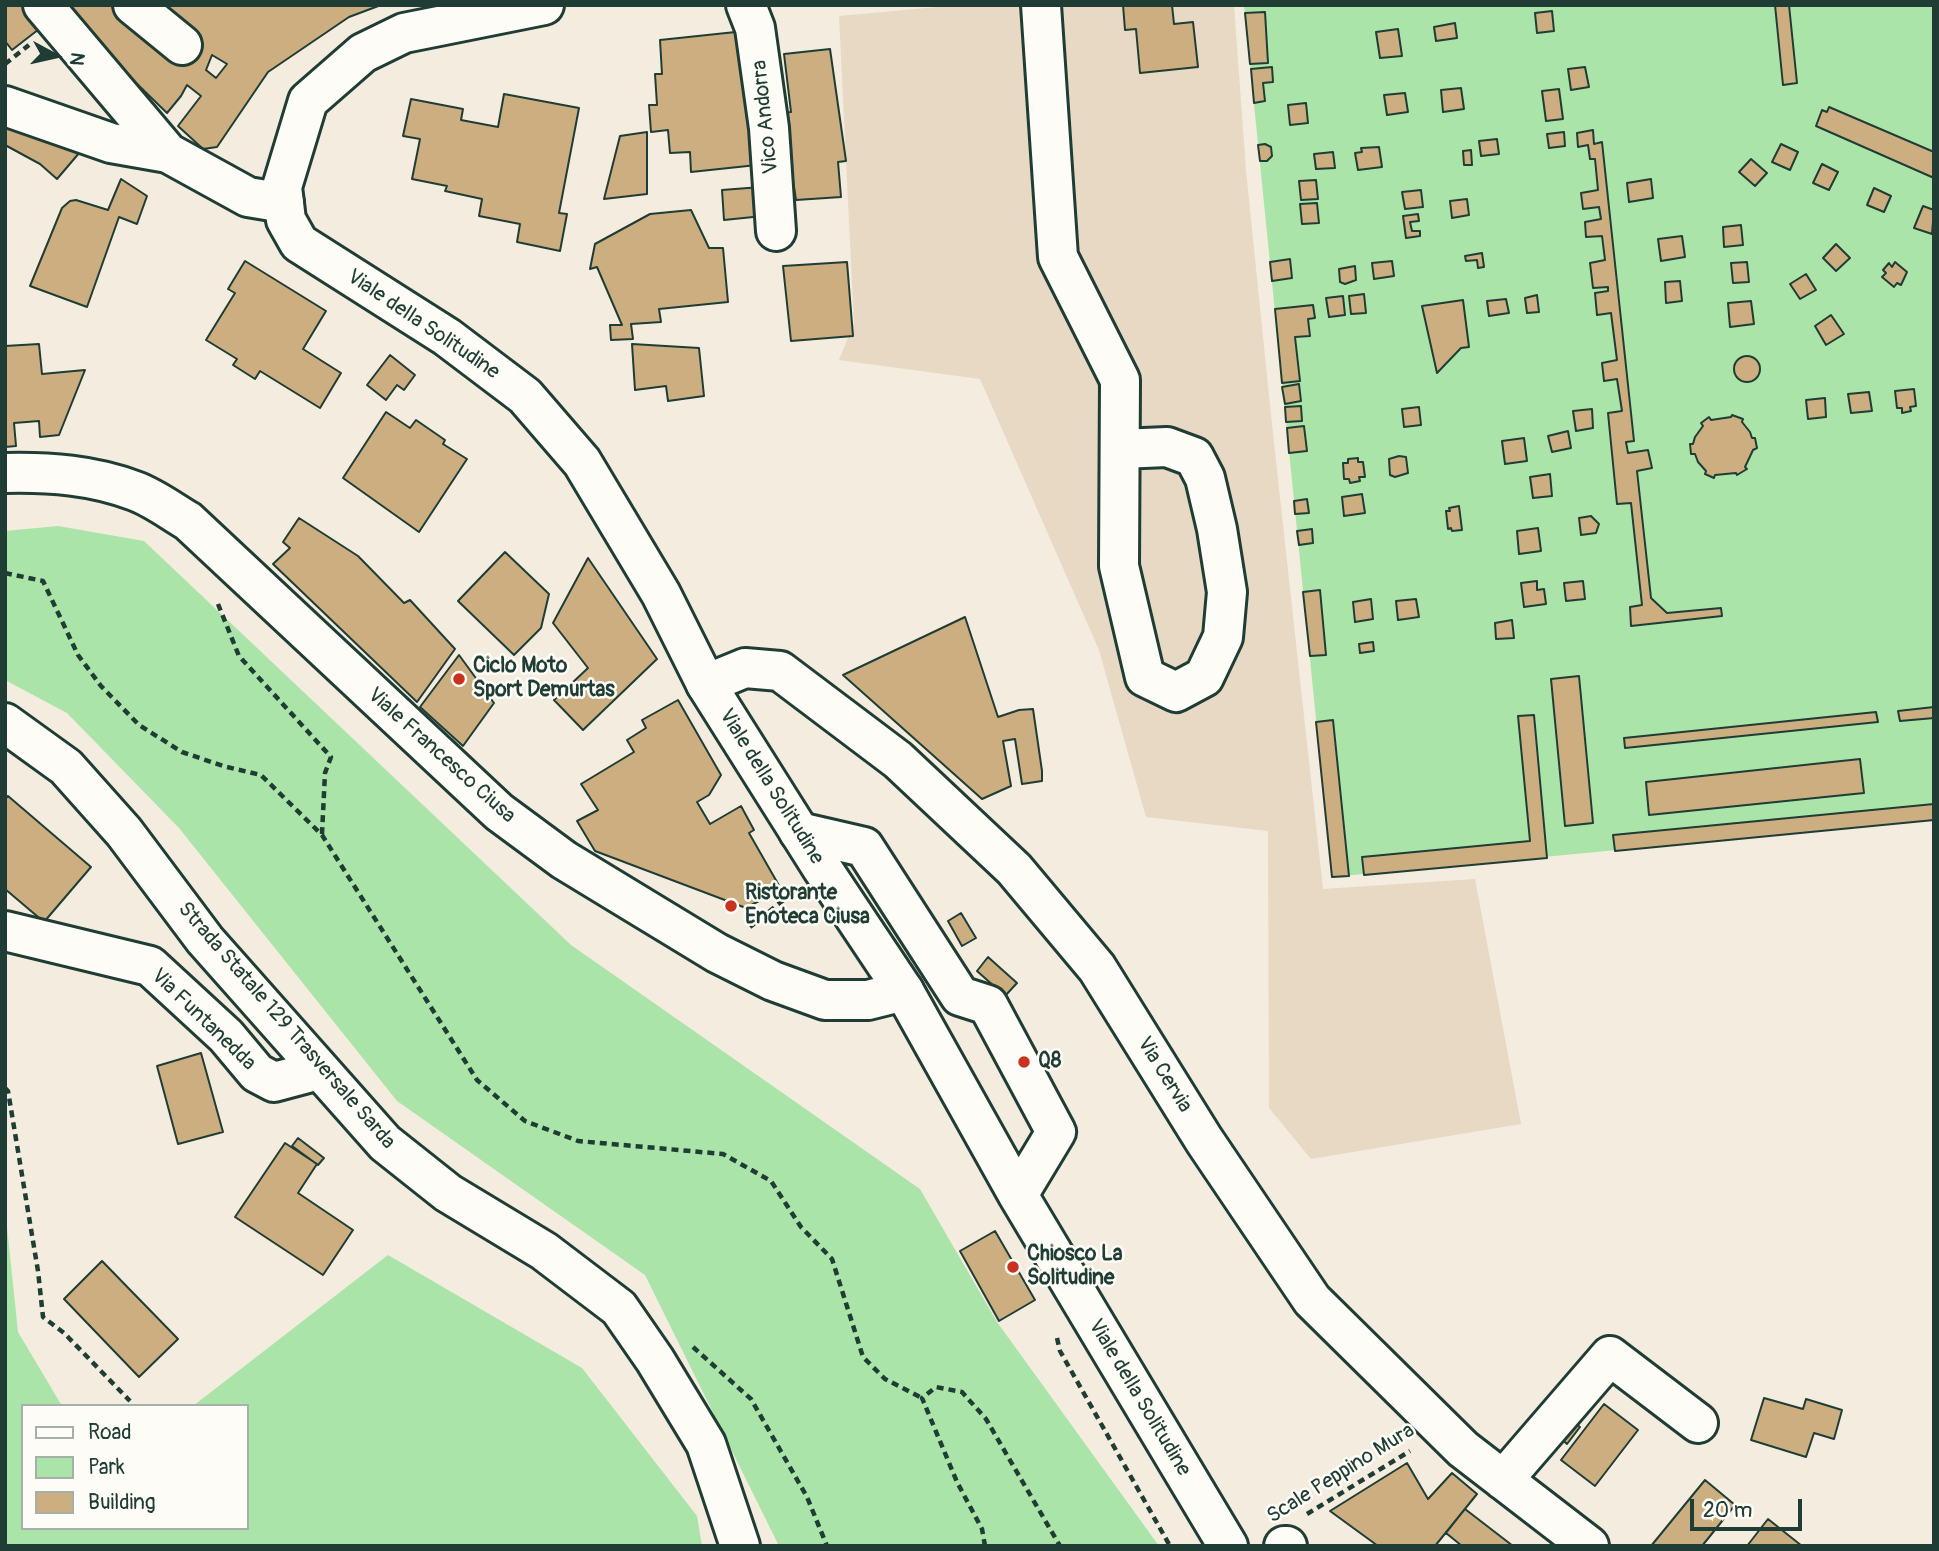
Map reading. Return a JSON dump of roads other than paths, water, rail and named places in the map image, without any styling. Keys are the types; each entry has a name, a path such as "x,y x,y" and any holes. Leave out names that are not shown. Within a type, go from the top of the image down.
{"main road":[{"path":"133,5 182,44"},
{"name":"Viale della Solitudine","path":"544,5 404,33 363,53 308,101 282,187 286,219 299,243 447,337 525,396 582,462 661,594 706,684 822,868 904,991 1018,1195 1227,1546"},
{"name":"Vico Andorra","path":"746,5 755,28 769,128 776,231"},
{"path":"1041,5 1058,257 1120,380 1119,449 1119,566 1144,677 1176,692 1203,677 1223,637 1227,592 1217,529 1205,478 1194,457 1167,447 1119,449"},
{"path":"51,14 168,153"},
{"path":"5,106 111,143 168,153 248,197 284,203"},
{"name":"Viale Francesco Ciusa","path":"5,473 51,472 100,480 138,492 188,521 499,812 564,860 717,953 773,981 824,1000 868,1000 904,991"},
{"name":"Via Cervia","path":"706,684 745,668 780,671 898,760 1014,869 1097,968 1204,1140 1312,1300 1463,1449 1589,1546"},
{"name":"Strada Statale 129 Trasversale Sarda","path":"5,723 66,767 124,832 205,940 385,1143 448,1192 544,1251 619,1308 655,1360 706,1444 740,1546"},
{"path":"799,832 864,847 960,996 988,1005 1056,1132 1018,1195"},
{"name":"Via Funtanedda","path":"5,931 150,966 226,1037 257,1073 274,1082 319,1070"},
{"path":"1503,1480 1610,1356 1698,1423"}],"place":[{"name":"Ciclo Moto Sport Demurtas","path":"459,679"},
{"name":"Ristorante Enoteca Ciusa","path":"731,906"},
{"name":"Q8","path":"1024,1062"},
{"name":"Chiosco La Solitudine","path":"1013,1267"}]}
